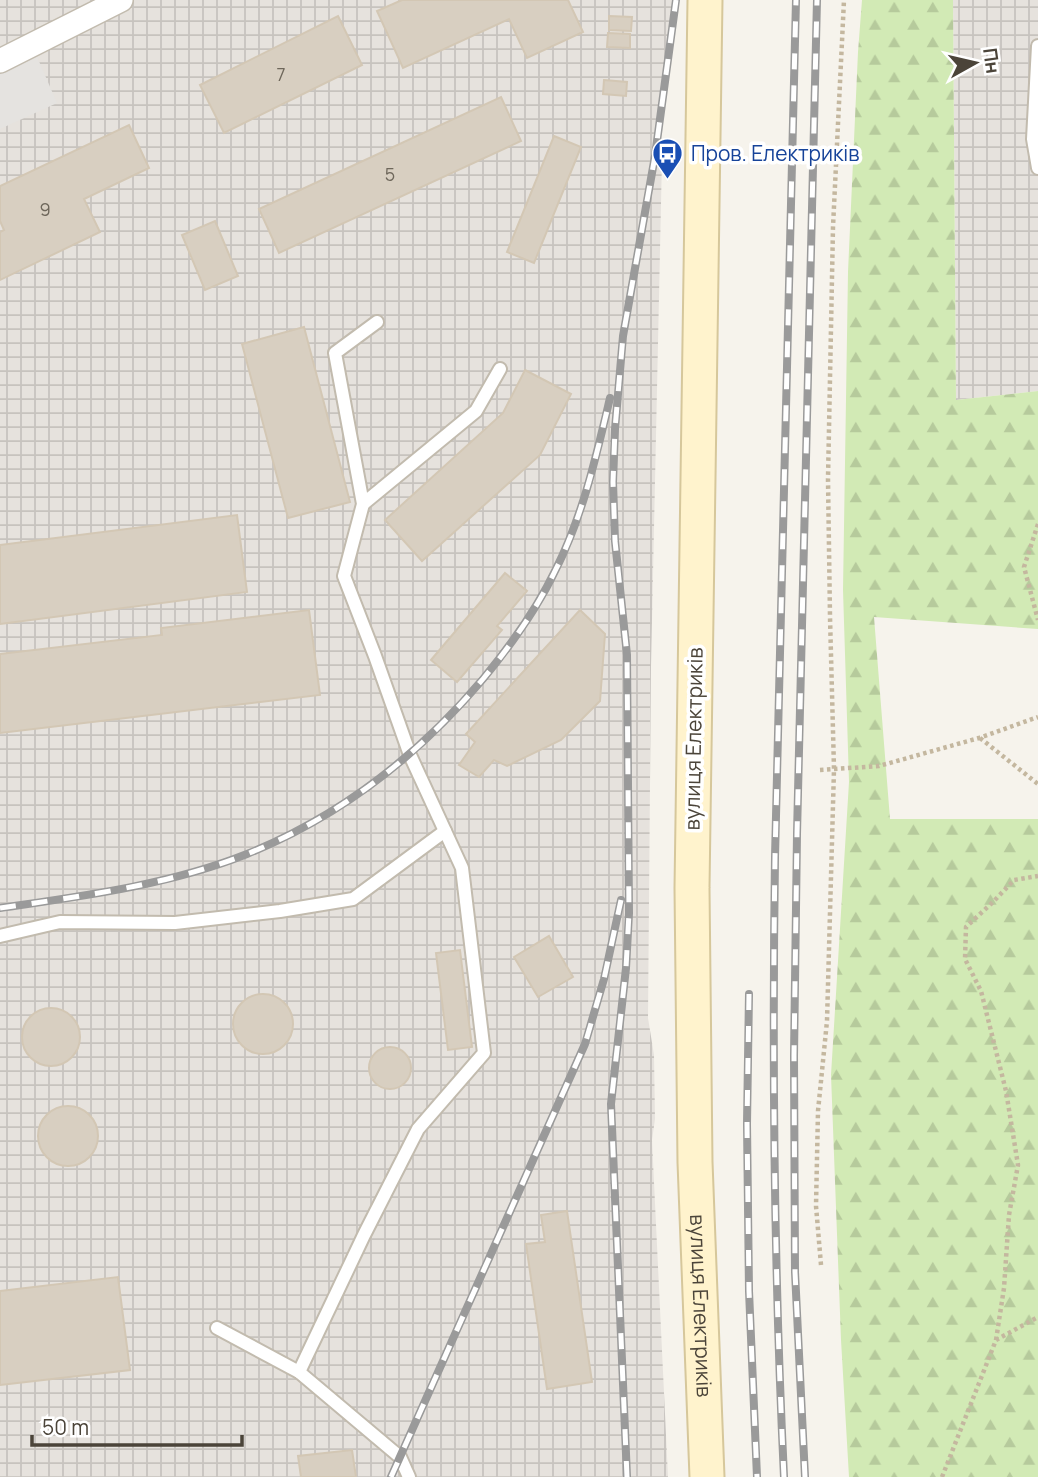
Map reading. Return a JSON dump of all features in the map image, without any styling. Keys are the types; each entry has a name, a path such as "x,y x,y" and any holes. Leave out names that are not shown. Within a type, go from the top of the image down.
{"street":[{"path":"0,61 121,0"},
{"name":"вулиця Електриків","path":"705,0 692,888 695,1176 707,1477"}],"lane":[{"path":"1038,46 1033,139 1038,168"},
{"path":"299,1372 363,1235 418,1129 484,1053 462,868 410,755 344,576 363,504 335,353 377,322"},
{"path":"363,504 476,411 500,369"},
{"path":"0,936 61,922 175,923 280,911 353,899 445,831"},
{"path":"217,1328 299,1372 400,1457 409,1477"}],"path":[{"path":"821,1265 816,1206 818,1111 827,1021 834,769 828,465 833,228 844,0"},
{"path":"1038,524 1024,567 1038,620"},
{"path":"820,770 879,766 979,738 1038,717"},
{"path":"979,738 1038,784"},
{"path":"942,1477 996,1340 1004,1288 1009,1215 1018,1165 1006,1091 981,991 965,959 966,927 1014,880 1038,876"},
{"path":"996,1340 1038,1317"}],"shaded area":[{"path":"0,0 676,0 655,156 662,158 651,667 648,1018 654,1055 655,1119 652,1140 668,1477 0,1477"},
{"path":"953,0 1038,0 1038,391 956,400"},
{"path":"35,52 57,103 0,129 0,68"}],"green space":[{"path":"862,0 953,0 956,400 1038,391 1038,629 874,617 890,819 1038,819 1038,1477 849,1477 831,1075 849,782 843,590 848,272"}],"building":[{"path":"402,0 568,0 583,32 527,58 509,19 403,68 377,11"},
{"path":"338,16 362,65 224,133 200,85"},
{"path":"609,16 632,17 631,31 609,30"},
{"path":"608,33 630,34 630,48 607,47"},
{"path":"604,80 627,82 626,96 603,94"},
{"path":"501,97 521,141 279,253 259,209"},
{"path":"129,125 149,168 84,199 100,232 0,280 0,232 4,230 0,221 0,186"},
{"path":"554,136 581,147 534,263 507,252"},
{"path":"215,221 238,276 205,290 182,235"},
{"path":"304,327 350,502 288,518 242,344"},
{"path":"525,370 571,394 540,455 422,561 385,520 503,413"},
{"path":"237,515 247,592 0,624 0,545"},
{"path":"505,573 527,591 497,626 502,630 457,682 431,660"},
{"path":"309,610 320,695 0,733 0,654 162,635 161,628"},
{"path":"580,610 605,634 600,701 561,740 507,766 494,760 479,777 459,765 475,742 466,734"},
{"path":"549,936 573,977 538,997 514,957"},
{"path":"460,950 472,1047 448,1050 436,953"},
{"path":"263,994 284,1003 293,1024 284,1045 263,1054 242,1045 233,1024 242,1003"},
{"path":"51,1008 67,1013 75,1021 80,1037 75,1053 67,1061 51,1066 35,1061 27,1053 22,1037 27,1021 35,1013"},
{"path":"390,1047 405,1053 411,1068 405,1083 390,1089 375,1083 369,1068 375,1053"},
{"path":"68,1106 85,1111 93,1119 98,1136 93,1153 85,1161 68,1166 51,1161 43,1153 38,1136 43,1119 51,1111"},
{"path":"567,1211 592,1382 547,1389 526,1244 545,1242 541,1215"},
{"path":"118,1277 130,1370 0,1385 0,1291"},
{"path":"352,1450 356,1477 301,1477 298,1456"}],"railway":[{"path":"627,1477 611,1104 626,968 629,913 627,655 615,541 613,482 623,336 655,156 676,0"},
{"path":"784,1477 776,1244 774,935 796,0"},
{"path":"805,1477 795,1272 794,1056 817,0"},
{"path":"0,908 156,882 247,854 281,839 346,802 405,758 483,679 513,640 549,584 581,507 610,398"},
{"path":"391,1477 585,1044 604,979 621,900"},
{"path":"749,994 749,1291 757,1477"}],"place":[{"name":"Пров. Електриків","path":"668,181"}]}
